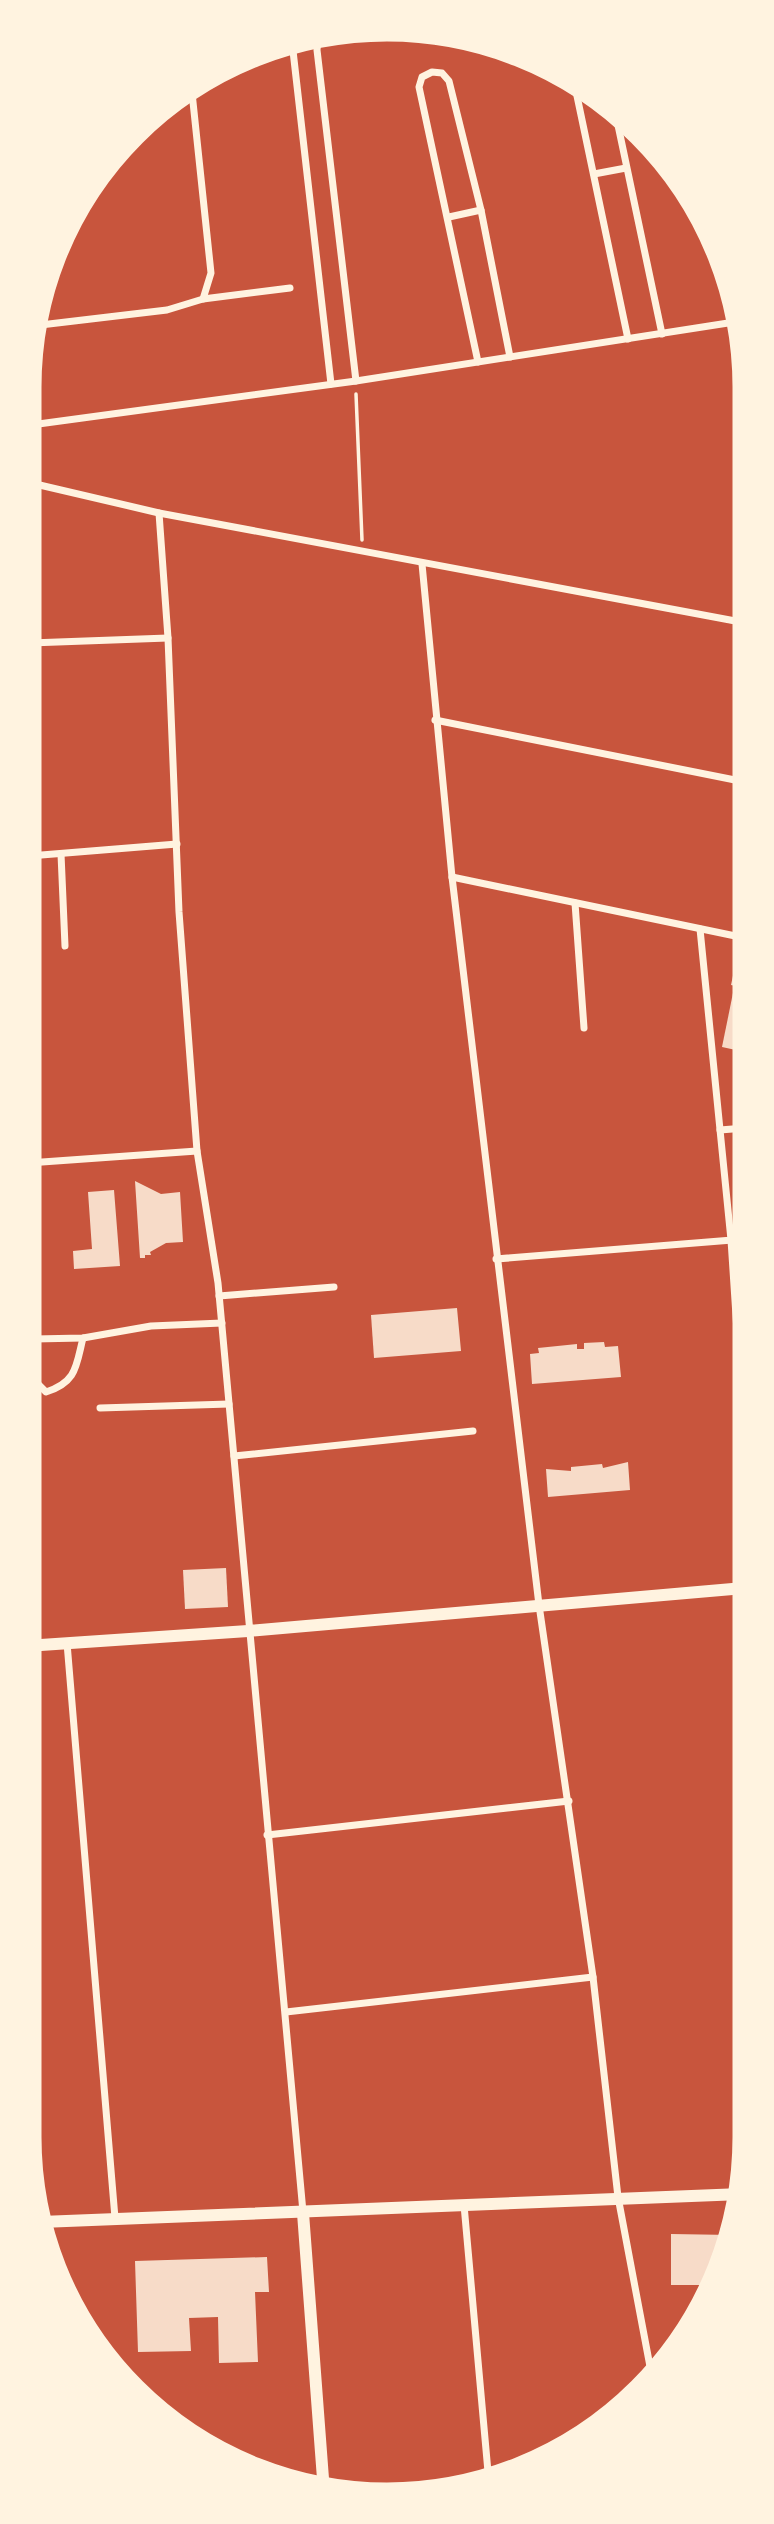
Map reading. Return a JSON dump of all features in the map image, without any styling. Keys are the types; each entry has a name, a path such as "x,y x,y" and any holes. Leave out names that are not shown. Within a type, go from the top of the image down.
{"street":[{"path":"318,43 356,381"},
{"path":"293,50 331,384"},
{"path":"478,362 449,217 419,88 422,77 432,72 442,73 449,81 481,210 509,357"},
{"path":"576,93 628,339"},
{"path":"192,96 211,273 203,299"},
{"path":"617,124 662,334"},
{"path":"594,174 626,168"},
{"path":"449,217 481,210"},
{"path":"42,325 167,310 203,299 290,288"},
{"path":"37,424 356,381 731,323"},
{"path":"37,484 159,513 737,621"},
{"path":"159,513 197,1151 222,1323 248,1631 286,2012 323,2482"},
{"path":"422,564 452,877 539,1605 593,1977 618,2197 650,2368"},
{"path":"37,643 168,638"},
{"path":"435,720 737,780"},
{"path":"37,856 177,844"},
{"path":"61,854 65,946"},
{"path":"452,877 737,936"},
{"path":"575,903 584,1028"},
{"path":"700,929 731,1240 737,1331"},
{"path":"720,1130 737,1129"},
{"path":"37,1162 197,1151"},
{"path":"496,1259 737,1240"},
{"path":"219,1296 334,1287"},
{"path":"37,1339 83,1338 151,1326 222,1323"},
{"path":"37,1383 46,1392 62,1387 73,1376 83,1338"},
{"path":"100,1408 229,1404"},
{"path":"234,1456 473,1431"},
{"path":"37,1645 248,1631 737,1589"},
{"path":"67,1643 115,2218"},
{"path":"267,1835 569,1801"},
{"path":"286,2012 593,1977"},
{"path":"47,2222 732,2194"},
{"path":"464,2204 488,2472"}],"path":[{"path":"356,381 362,552"}],"building":[{"path":"737,957 737,986 731,985"},
{"path":"734,988 737,989 737,1050 722,1047"},
{"path":"135,1181 161,1194 180,1192 183,1242 166,1243 150,1252 151,1255 145,1255 145,1258 140,1258"},
{"path":"114,1190 120,1266 74,1269 73,1251 92,1249 88,1192"},
{"path":"457,1308 461,1351 374,1358 371,1315"},
{"path":"604,1342 605,1347 618,1346 621,1377 532,1384 530,1354 539,1353 538,1348 577,1344 577,1349 584,1349 584,1343"},
{"path":"628,1462 630,1490 548,1497 546,1469 571,1471 571,1467 602,1464 603,1468"},
{"path":"226,1568 228,1607 185,1609 183,1570"},
{"path":"671,2234 723,2235 704,2285 671,2285"},
{"path":"267,2257 269,2292 255,2292 258,2362 219,2363 218,2317 189,2318 191,2351 138,2352 135,2261"}]}
